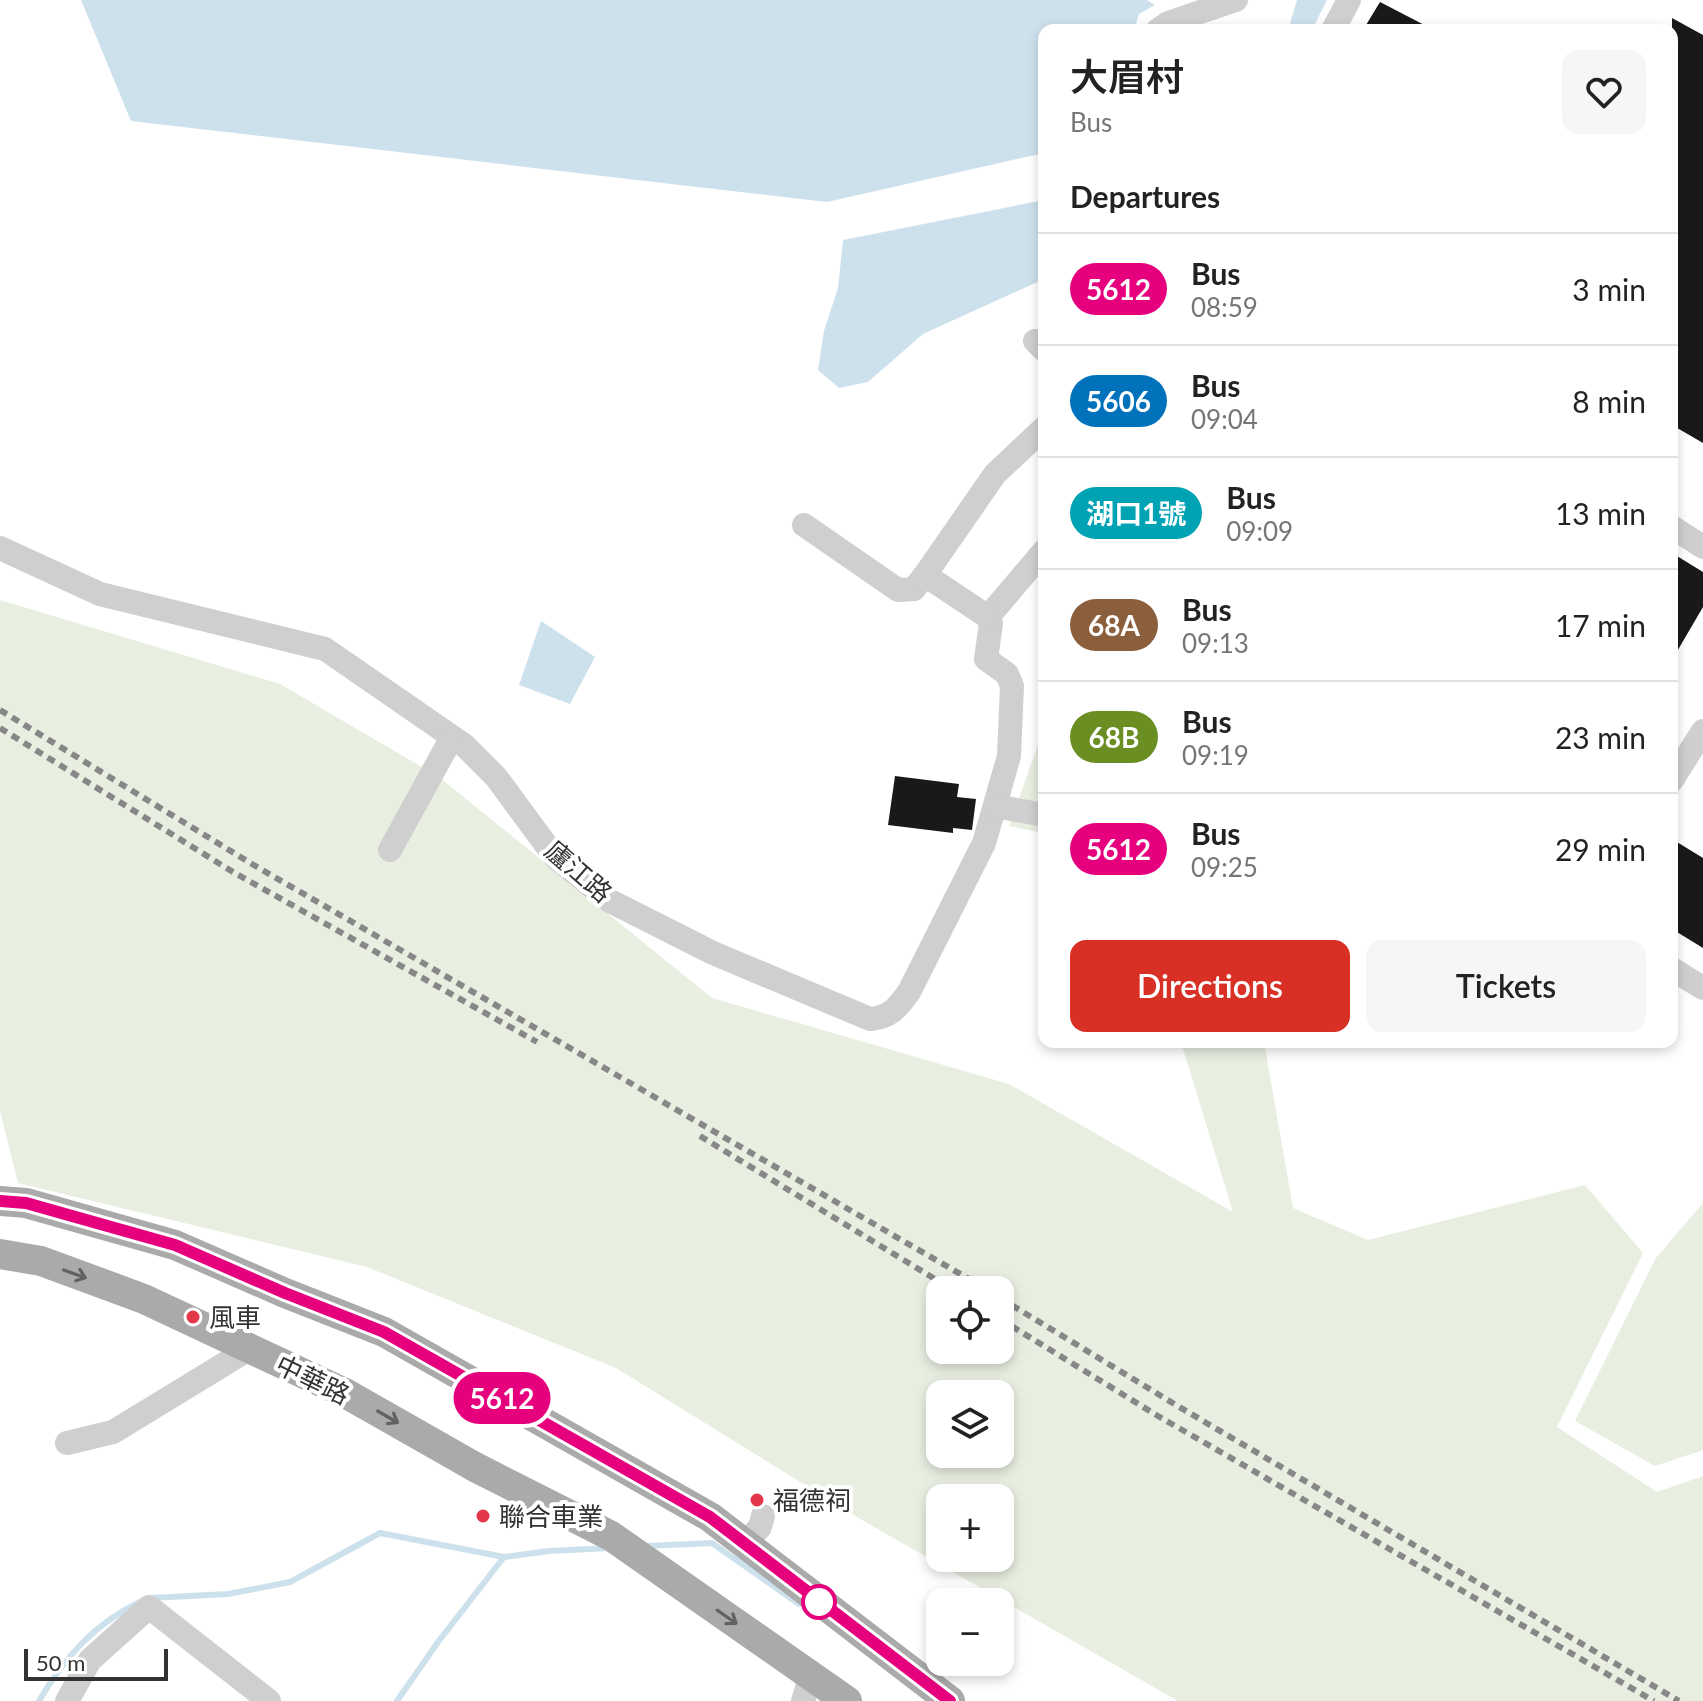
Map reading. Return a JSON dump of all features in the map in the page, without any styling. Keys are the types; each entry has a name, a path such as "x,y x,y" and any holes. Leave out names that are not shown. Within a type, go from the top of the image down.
{"main road":[{"path":"0,1201 26,1203 175,1245 384,1332 710,1517 756,1529 950,1701"},
{"name":"中華路","path":"0,1254 41,1261 144,1299 345,1393 475,1467 611,1536 664,1572 807,1688"},
{"path":"807,1688 847,1701"}],"street":[{"path":"1167,24 1236,0"},
{"path":"1336,24 1349,0"},
{"path":"804,525 898,590 914,589 995,474 1038,434"},
{"path":"1678,531 1703,547"},
{"name":"廬江路","path":"0,548 100,594 325,649 452,737 496,777 555,857 610,901 713,953 870,1019 884,1018 895,1012 909,992 984,843 995,806 1009,756 1012,686 1007,674 986,659 991,623 988,617"},
{"path":"925,575 988,617 1038,558"},
{"path":"1678,771 1703,731"},
{"path":"390,850 452,737"},
{"path":"995,806 1038,814"},
{"path":"1678,973 1703,988"},
{"path":"67,1443 113,1432 249,1349"},
{"path":"67,1701 90,1660 149,1607 269,1701"}],"shaded area":[{"path":"0,600 280,684 439,777 712,998 1009,1084 1233,1212 1183,1048 1265,1048 1293,1208 1368,1240 1585,1185 1643,1253 1557,1427 1657,1492 1703,1476 1703,1701 1178,1701 1014,1607 1014,1588 981,1588 953,1572 1014,1572 1014,1484 926,1484 926,1557 616,1368 367,1267 18,1183 0,1111"},
{"path":"1038,745 1038,832 1009,826"},
{"path":"1703,1203 1703,1450 1655,1466 1575,1421 1656,1258"}],"water":[{"path":"81,0 1147,0 1155,5 1139,14 1136,24 1038,24 1038,154 827,202 131,121"},
{"path":"1297,0 1327,0 1315,24 1290,24"},
{"path":"1038,201 1038,282 923,334 868,382 839,388 818,370 824,331 838,288 843,240"},
{"path":"541,621 595,657 570,704 519,685"}],"building":[{"path":"1380,2 1422,24 1367,24"},
{"path":"1672,18 1703,35 1703,443 1678,428 1678,24 1672,24"},
{"path":"1678,557 1703,572 1703,607 1678,650"},
{"path":"895,776 959,784 957,797 976,799 972,830 953,828 953,833 888,825"},
{"path":"1678,843 1703,858 1703,948 1678,933"}],"waterway":[{"path":"151,1598 228,1594 290,1582 380,1533 504,1557 611,1548"},
{"path":"646,1546 712,1543 799,1604"},
{"path":"397,1701 504,1557"},
{"path":"39,1701 82,1643 109,1620 140,1602"}],"railway":[{"path":"0,710 252,864 964,1276"},
{"path":"0,728 233,872 537,1042"},
{"path":"700,1136 930,1276"},
{"path":"1014,1307 1679,1701"},
{"path":"1014,1328 1158,1416 1654,1701"}],"bus line":[{"name":"5612","path":"0,1201 26,1203 175,1245 384,1332 710,1517 950,1701"}],"place":[{"name":"風車","path":"193,1317"},
{"name":"福德祠","path":"757,1500"},
{"name":"聯合車業","path":"483,1516"}]}
